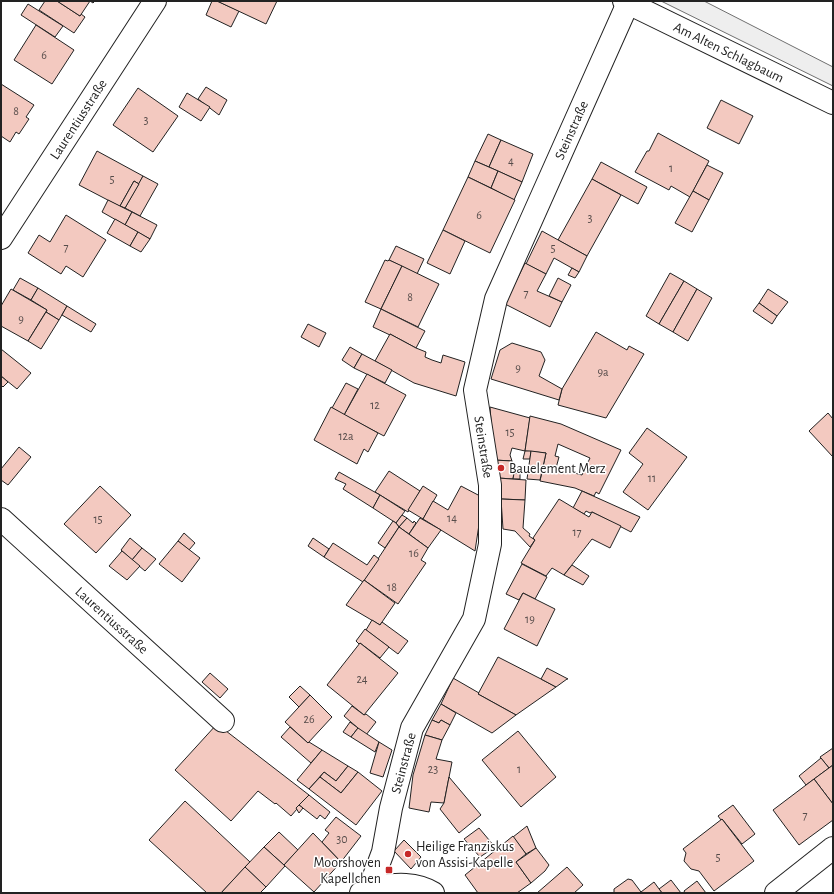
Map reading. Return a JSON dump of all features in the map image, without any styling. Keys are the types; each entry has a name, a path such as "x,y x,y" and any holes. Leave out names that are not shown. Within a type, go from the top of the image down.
{"street":[{"name":"Laurentiusstraße","path":"1,238 155,1"},
{"name":"Am Alten Schlagbaum","path":"626,2 833,103"},
{"name":"Steinstraße","path":"365,890 383,852 391,808 412,728 474,619 490,544 490,485 474,390 496,299 626,2"},
{"name":"Laurentiusstraße","path":"1,519 223,721"},
{"path":"776,893 833,848"},
{"path":"365,890 403,884 429,890 433,893"}],"shaded area":[{"path":"661,1 704,1 833,67 833,86"}],"building":[{"path":"45,1 57,1 80,16 81,14 85,17 74,33 39,10"},
{"path":"57,1 90,1 80,16"},
{"path":"212,1 217,1 239,11 231,27 206,15"},
{"path":"217,1 277,1 266,24"},
{"path":"28,4 63,26 55,37 21,15"},
{"path":"36,25 74,50 52,84 14,60"},
{"path":"1,84 34,105 26,117 29,119 19,134 16,132 10,142 1,136"},
{"path":"206,87 227,100 219,115 198,99"},
{"path":"138,88 178,116 153,152 113,125"},
{"path":"187,93 210,107 201,121 179,107"},
{"path":"721,100 753,116 739,144 707,128"},
{"path":"658,133 709,161 690,197 671,186 669,190 635,172 647,151 649,151"},
{"path":"488,134 501,140 489,167 475,161"},
{"path":"501,140 533,154 522,182 489,167"},
{"path":"97,151 143,176 139,184 134,181 120,206 125,209 79,185"},
{"path":"475,161 498,171 491,188 468,177"},
{"path":"601,162 647,187 638,204 592,179"},
{"path":"707,165 723,173 709,200 693,191"},
{"path":"498,171 522,182 514,200 491,188"},
{"path":"143,176 158,184 140,216 125,208"},
{"path":"468,177 515,200 490,253 443,230"},
{"path":"592,179 621,195 587,256 558,240"},
{"path":"134,181 139,184 125,208 120,206"},
{"path":"693,191 709,200 692,232 675,223"},
{"path":"108,200 132,212 125,225 102,212"},
{"path":"132,212 157,225 150,239 125,225"},
{"path":"66,215 106,240 83,277 66,266 61,274 28,253 39,235 50,242"},
{"path":"115,219 138,232 130,246 107,233"},
{"path":"443,230 465,241 450,274 427,263"},
{"path":"542,231 587,256 579,272 554,258 546,274 526,264"},
{"path":"138,232 150,239 141,252 130,246"},
{"path":"396,246 424,259 417,274 389,260"},
{"path":"385,260 389,260 402,266 381,309 365,302"},
{"path":"525,263 546,274 537,291 562,302 550,327 505,304"},
{"path":"402,266 439,284 418,327 381,309"},
{"path":"572,268 579,272 575,278 568,275"},
{"path":"670,273 684,281 659,324 646,316"},
{"path":"20,278 38,288 31,300 13,290"},
{"path":"558,278 571,285 562,302 549,296"},
{"path":"684,281 697,289 673,332 659,324"},
{"path":"38,288 67,306 59,320 31,300"},
{"path":"11,289 47,310 28,341 1,326 1,306"},
{"path":"697,289 712,298 688,341 673,332"},
{"path":"768,289 788,302 777,316 759,303"},
{"path":"759,303 777,316 772,324 753,311"},
{"path":"67,306 96,324 91,332 62,315"},
{"path":"381,309 425,331 416,348 373,327"},
{"path":"46,312 59,320 41,349 28,341"},
{"path":"308,324 326,333 319,347 301,337"},
{"path":"596,332 627,350 629,346 644,354 606,418 558,405 562,389"},
{"path":"390,334 426,352 425,357 432,360 441,363 443,355 465,362 456,396 414,383 375,361"},
{"path":"512,343 541,352 545,360 539,376 562,389 559,400 491,379 500,350"},
{"path":"350,347 362,354 354,368 342,360"},
{"path":"1,349 31,373 17,389 1,376"},
{"path":"362,354 392,370 385,383 354,368"},
{"path":"367,374 406,395 384,436 344,415"},
{"path":"1,376 8,382 3,387 1,385"},
{"path":"346,383 358,389 344,415 332,408"},
{"path":"331,407 378,433 368,452 364,449 357,464 314,440"},
{"path":"490,407 530,418 525,451 512,448 510,455 512,461 494,460"},
{"path":"828,413 833,419 833,457 809,431"},
{"path":"530,416 561,424 621,450 599,494 596,492 594,496 575,488 540,481 546,453 525,451","holes":["558,444 590,458 582,475 556,468 559,457 555,456"]},
{"path":"647,428 687,457 648,510 623,492 643,464 629,453"},
{"path":"19,447 31,457 8,485 1,480 1,469"},
{"path":"525,451 531,451 530,459 523,459"},
{"path":"531,451 546,453 540,480 527,479"},
{"path":"494,460 512,461 514,473 513,479 498,478"},
{"path":"389,471 420,491 408,512 375,492"},
{"path":"339,472 380,495 373,508 343,489 346,484 335,479"},
{"path":"514,473 520,473 520,479 513,479"},
{"path":"498,478 526,480 525,500 501,499"},
{"path":"100,486 131,515 96,553 64,524"},
{"path":"423,486 437,495 423,519 408,510"},
{"path":"461,486 480,496 480,518 475,551 423,519 433,501 448,510"},
{"path":"582,491 640,517 631,532 592,512 590,513 586,511 584,514 573,508"},
{"path":"380,495 405,511 396,523 373,508"},
{"path":"501,499 525,500 523,528 530,534 529,536 535,540 530,547 515,531 503,529"},
{"path":"559,499 589,517 592,512 621,526 610,548 592,539 564,575 552,568 546,576 521,563 535,540 533,538"},
{"path":"402,515 407,518 399,527 396,523"},
{"path":"407,518 413,523 414,521 416,523 409,534 399,527"},
{"path":"420,518 441,530 428,548 409,534"},
{"path":"393,521 399,527 385,548 378,543"},
{"path":"399,527 428,548 421,560 426,563 398,604 364,580"},
{"path":"184,533 195,543 189,550 178,541"},
{"path":"130,538 142,548 132,560 121,550"},
{"path":"313,538 329,549 324,557 308,546"},
{"path":"178,541 200,558 182,582 159,564"},
{"path":"333,543 367,565 374,555 379,559 363,582 324,557"},
{"path":"142,548 156,559 145,571 132,560"},
{"path":"122,551 140,566 127,580 109,566"},
{"path":"522,564 547,577 535,599 523,593 519,600 506,594"},
{"path":"572,565 589,576 583,585 564,575"},
{"path":"364,580 395,603 380,625 346,605"},
{"path":"523,593 555,609 537,646 504,629"},
{"path":"372,620 380,625 382,622 408,641 398,654 366,630"},
{"path":"365,629 389,647 380,658 356,641"},
{"path":"360,643 398,673 364,715 327,685"},
{"path":"498,657 556,687 516,715 478,694"},
{"path":"547,668 568,679 556,687 541,679"},
{"path":"210,673 228,689 220,698 202,682"},
{"path":"453,678 516,715 492,733 441,704"},
{"path":"300,686 310,695 299,707 289,697"},
{"path":"310,695 332,717 308,743 285,722"},
{"path":"441,704 456,713 450,725 441,720 439,723 432,720"},
{"path":"352,706 376,722 366,735 344,716"},
{"path":"432,720 439,723 441,720 450,725 442,740 425,735"},
{"path":"350,722 358,728 351,737 343,732"},
{"path":"217,724 309,795 291,816 276,803 275,804 258,791 231,821 175,770"},
{"path":"290,727 308,743 309,742 322,750 311,763 281,737"},
{"path":"358,728 379,742 375,752 351,737"},
{"path":"518,731 556,777 521,807 482,760"},
{"path":"425,735 442,740 436,759 452,762 444,803 431,802 429,812 409,808 413,775"},
{"path":"379,742 392,750 383,777 370,773"},
{"path":"833,748 833,765 829,768 820,757"},
{"path":"322,750 348,766 336,781 324,772 309,789 297,780"},
{"path":"821,758 829,768 806,785 799,776"},
{"path":"833,765 833,804 814,779"},
{"path":"348,766 358,772 341,793 320,777 324,772 336,781"},
{"path":"358,772 382,791 356,825 309,789 320,777 341,793"},
{"path":"449,777 481,815 459,833 440,809 444,803"},
{"path":"814,779 833,804 833,820 799,845 773,810"},
{"path":"309,795 330,812 325,819 320,815 317,819 299,805"},
{"path":"185,801 250,862 221,893 207,893 149,840"},
{"path":"299,805 303,808 299,813 296,808"},
{"path":"733,805 755,834 742,844 718,816"},
{"path":"336,817 361,836 341,862 322,842 329,833 325,830"},
{"path":"722,819 754,861 714,891 699,871 691,869 684,861 686,853 683,849"},
{"path":"527,826 536,848 526,854 513,837"},
{"path":"479,828 495,847 480,857 464,839"},
{"path":"279,832 298,850 284,865 264,847"},
{"path":"313,833 341,862 314,892 284,865"},
{"path":"513,836 526,854 516,862 531,883 517,893 478,893 465,875"},
{"name":"Heilige Franziskus von Assisi-Kapelle","path":"404,840 421,857 411,869 394,851"},
{"path":"264,847 285,866 266,887 245,867"},
{"path":"536,848 549,865 545,871 531,883 516,862"},
{"path":"245,867 266,887 260,893 221,893"},
{"path":"567,867 583,885 574,893 537,893"},
{"path":"628,879 632,880 641,892 614,893 614,889"},
{"path":"671,880 681,893 662,893 659,889"},
{"path":"697,881 706,893 685,893 684,891"},
{"path":"654,882 662,893 639,893 641,892"}],"place":[{"name":"Bauelement Merz","path":"501,468"},
{"name":"Heilige Franziskus von Assisi-Kapelle","path":"408,854"},
{"name":"Moorshoven Kapellchen","path":"389,870"}]}
